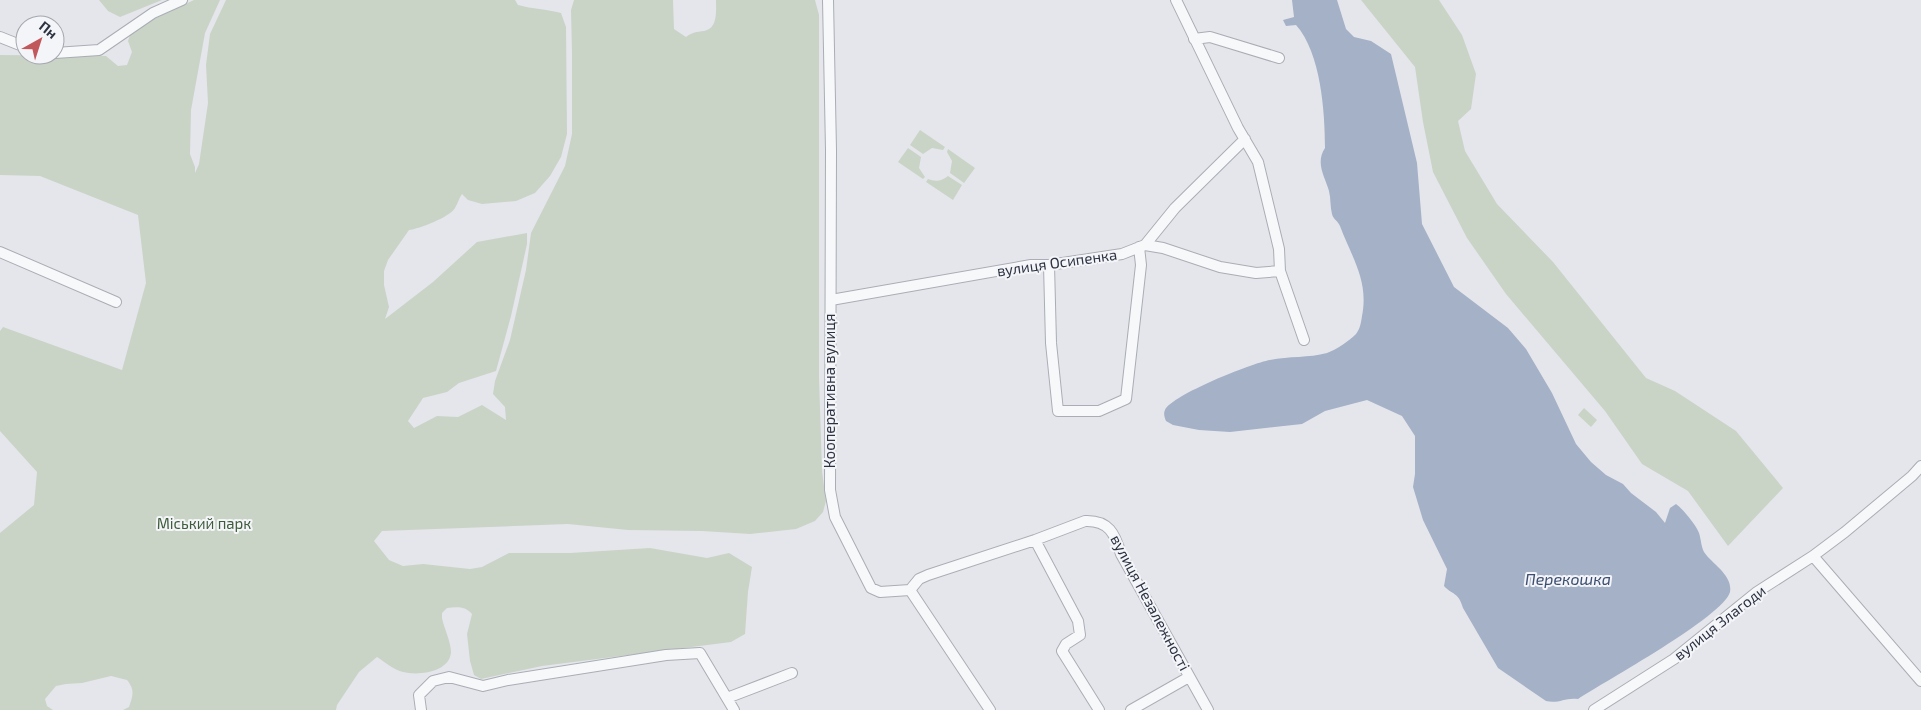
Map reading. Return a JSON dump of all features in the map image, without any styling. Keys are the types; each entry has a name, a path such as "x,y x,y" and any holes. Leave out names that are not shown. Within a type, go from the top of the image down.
{"street":[{"path":"65,52 99,50 153,13 182,0"},
{"name":"Кооперативна вулиця","path":"828,0 831,300 830,490 835,517 870,588 880,592 910,590"},
{"path":"1176,0 1245,140 1258,162 1279,249 1280,271 1304,340"},
{"path":"0,37 15,43"},
{"path":"1194,39 1210,37 1279,58"},
{"path":"1049,265 1051,343 1058,410 1099,411 1126,399 1142,246 1175,208 1245,140"},
{"path":"1142,246 1163,248 1220,268 1256,273 1280,271"},
{"name":"вулиця Осипенка","path":"831,300 1031,265 1049,265 1122,254 1142,246"},
{"path":"0,252 116,302"},
{"name":"вулиця Злагоди","path":"1594,710 1674,659 1757,592 1813,556 1845,532 1912,476 1921,466"},
{"name":"вулиця Незалежності","path":"910,590 919,579 928,575 1035,540 1085,521 1103,523 1112,532 1121,554 1208,710"},
{"path":"1035,540 1078,621 1080,635 1066,644 1062,651 1099,710"},
{"path":"1813,556 1921,681"},
{"path":"910,590 990,710"},
{"path":"421,710 419,695 433,681 449,677 483,686 508,680 636,660 700,653 734,710"},
{"path":"726,698 792,674"},
{"path":"1131,710 1189,677"}],"green space":[{"path":"99,0 162,0 120,17 108,11"},
{"name":"Міський парк","path":"194,0 220,0 205,33 191,110 190,154 195,167 195,173 199,164 208,103 206,65 210,34 226,0 515,0 518,5 561,13 566,27 567,134 561,157 550,176 535,193 516,201 482,204 468,200 462,194 455,208 447,215 427,225 409,230 388,260 384,271 384,285 389,307 385,319 433,282 477,242 527,233 527,244 511,316 496,371 459,383 447,392 423,398 408,421 414,428 437,416 458,417 482,405 506,420 505,407 493,394 495,381 510,340 526,270 531,233 565,166 572,134 571,10 574,0 673,0 674,29 686,37 709,30 712,27 715,19 716,0 815,0 819,15 819,377 822,471 826,501 823,512 815,521 796,529 750,534 628,530 568,524 382,531 374,541 389,560 403,566 423,564 470,569 482,567 509,553 570,553 650,548 707,558 729,553 752,567 745,634 731,642 542,666 481,679 474,675 470,661 467,634 472,614 464,608 447,608 442,613 442,618 451,652 445,664 433,671 410,673 396,670 377,657 359,672 337,705 336,710 123,710 129,707 132,696 131,687 127,680 111,676 82,683 56,686 45,699 47,706 53,710 0,710 0,533 34,505 37,472 0,431 0,331 3,327 122,370 146,283 138,215 40,176 0,175 0,55 15,55 15,65 65,65 65,56 106,56 118,66 127,65 132,52 128,41 131,32"},
{"path":"1361,0 1439,0 1462,35 1476,74 1471,109 1458,121 1465,151 1497,204 1553,262 1646,378 1675,391 1736,431 1783,488 1728,546 1688,491 1642,464 1605,411 1506,294 1467,238 1433,172 1415,67"},
{"path":"920,130 945,147 943,150 932,148 923,154 910,145"},
{"path":"908,148 921,157 919,168 925,177 923,179 898,162"},
{"path":"948,149 975,168 964,183 950,173 952,161 947,152"},
{"path":"948,176 962,185 953,200 926,182 928,179 939,180"},
{"path":"1584,408 1597,420 1591,427 1578,415"}],"water":[{"name":"Перекошка","path":"1292,0 1337,0 1346,29 1354,37 1371,41 1391,54 1417,163 1422,224 1454,287 1508,328 1526,349 1552,393 1576,444 1591,462 1606,475 1623,484 1631,493 1656,512 1665,523 1670,508 1676,504 1679,506 1699,533 1704,552 1728,580 1730,592 1723,603 1707,616 1662,648 1578,699 1555,702 1546,701 1498,668 1459,599 1444,586 1447,569 1423,520 1413,487 1415,436 1402,416 1367,400 1325,411 1302,424 1230,432 1199,430 1173,425 1166,421 1164,411 1182,396 1197,388 1261,362 1327,353 1350,340 1360,326 1364,303 1361,281 1340,226 1333,216 1329,191 1321,165 1322,154 1325,148 1325,134 1320,83 1316,67 1311,51 1296,25 1286,26 1283,20 1294,17"}]}
